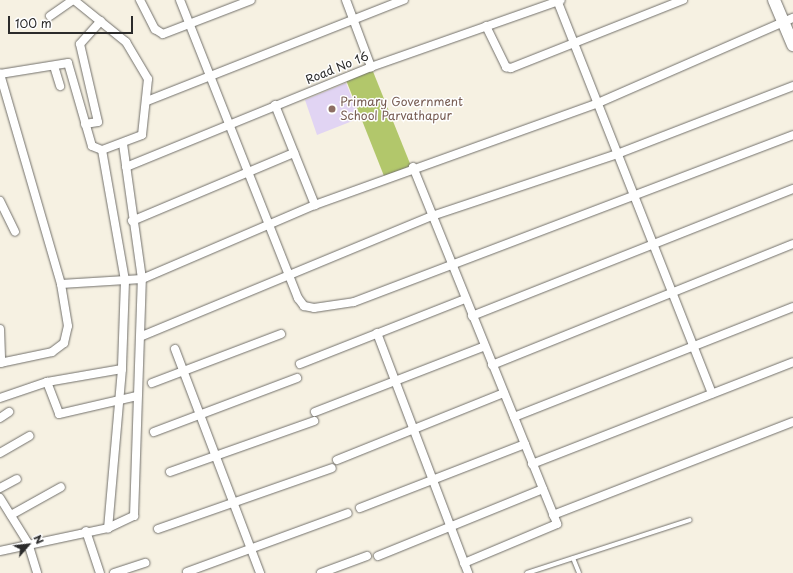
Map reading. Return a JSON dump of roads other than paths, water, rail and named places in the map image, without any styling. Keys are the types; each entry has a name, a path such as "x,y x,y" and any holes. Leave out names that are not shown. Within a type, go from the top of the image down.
{"street":[{"path":"0,329 0,363 52,352 64,343 68,326 61,284 0,74 68,63 92,146 102,150 142,135 147,101 148,79 143,67 126,42 74,0 50,16"},
{"path":"140,0 158,33 251,0"},
{"path":"180,0 232,122 249,173 288,274 304,306 314,308 354,302 793,135"},
{"path":"346,0 371,67"},
{"path":"147,101 213,77 353,19 404,0"},
{"path":"559,0 572,42 598,103 651,246 712,394"},
{"name":"Road No 16","path":"126,167 232,122 371,67 559,0"},
{"path":"486,26 509,68 572,42 683,0"},
{"path":"774,0 788,20 793,45"},
{"path":"61,284 125,281 142,278 269,223 413,167 598,103 788,20"},
{"path":"85,124 98,122 80,44 101,21"},
{"path":"54,66 60,86"},
{"path":"142,336 288,274 432,216 617,154 793,86"},
{"path":"275,106 315,205"},
{"path":"0,551 28,543 108,528 127,522 134,516 136,507 137,396 142,336 142,278 132,221 123,143"},
{"path":"102,150 125,281 122,369 117,400 108,528"},
{"path":"132,221 294,153"},
{"path":"413,167 451,265 543,488 553,515 555,527 464,563"},
{"path":"472,316 793,189"},
{"path":"0,201 15,232"},
{"path":"492,365 793,244"},
{"path":"300,364 465,299"},
{"path":"514,417 793,307"},
{"path":"377,333 468,573"},
{"path":"152,383 281,334"},
{"path":"315,412 485,346"},
{"path":"175,349 260,573"},
{"path":"532,464 793,362"},
{"path":"0,398 47,382 122,369"},
{"path":"154,432 199,412 297,378"},
{"path":"47,382 58,414 137,396"},
{"path":"337,460 504,393"},
{"path":"0,418 9,412"},
{"path":"170,472 215,454 314,421"},
{"path":"553,515 793,422"},
{"path":"0,452 29,436"},
{"path":"360,508 525,444"},
{"path":"158,529 332,468"},
{"path":"0,488 17,479"},
{"path":"11,515 61,487"},
{"path":"378,556 543,488"},
{"path":"0,498 28,543 37,573"},
{"path":"186,572 250,547 348,513"},
{"path":"86,531 100,573"},
{"path":"320,573 367,556"},
{"path":"114,573 145,563"}],"lane":[{"path":"527,573 690,520"},
{"path":"573,558 579,573"}],"place":[{"name":"Primary Government School Parvathapur","path":"332,109"}]}
